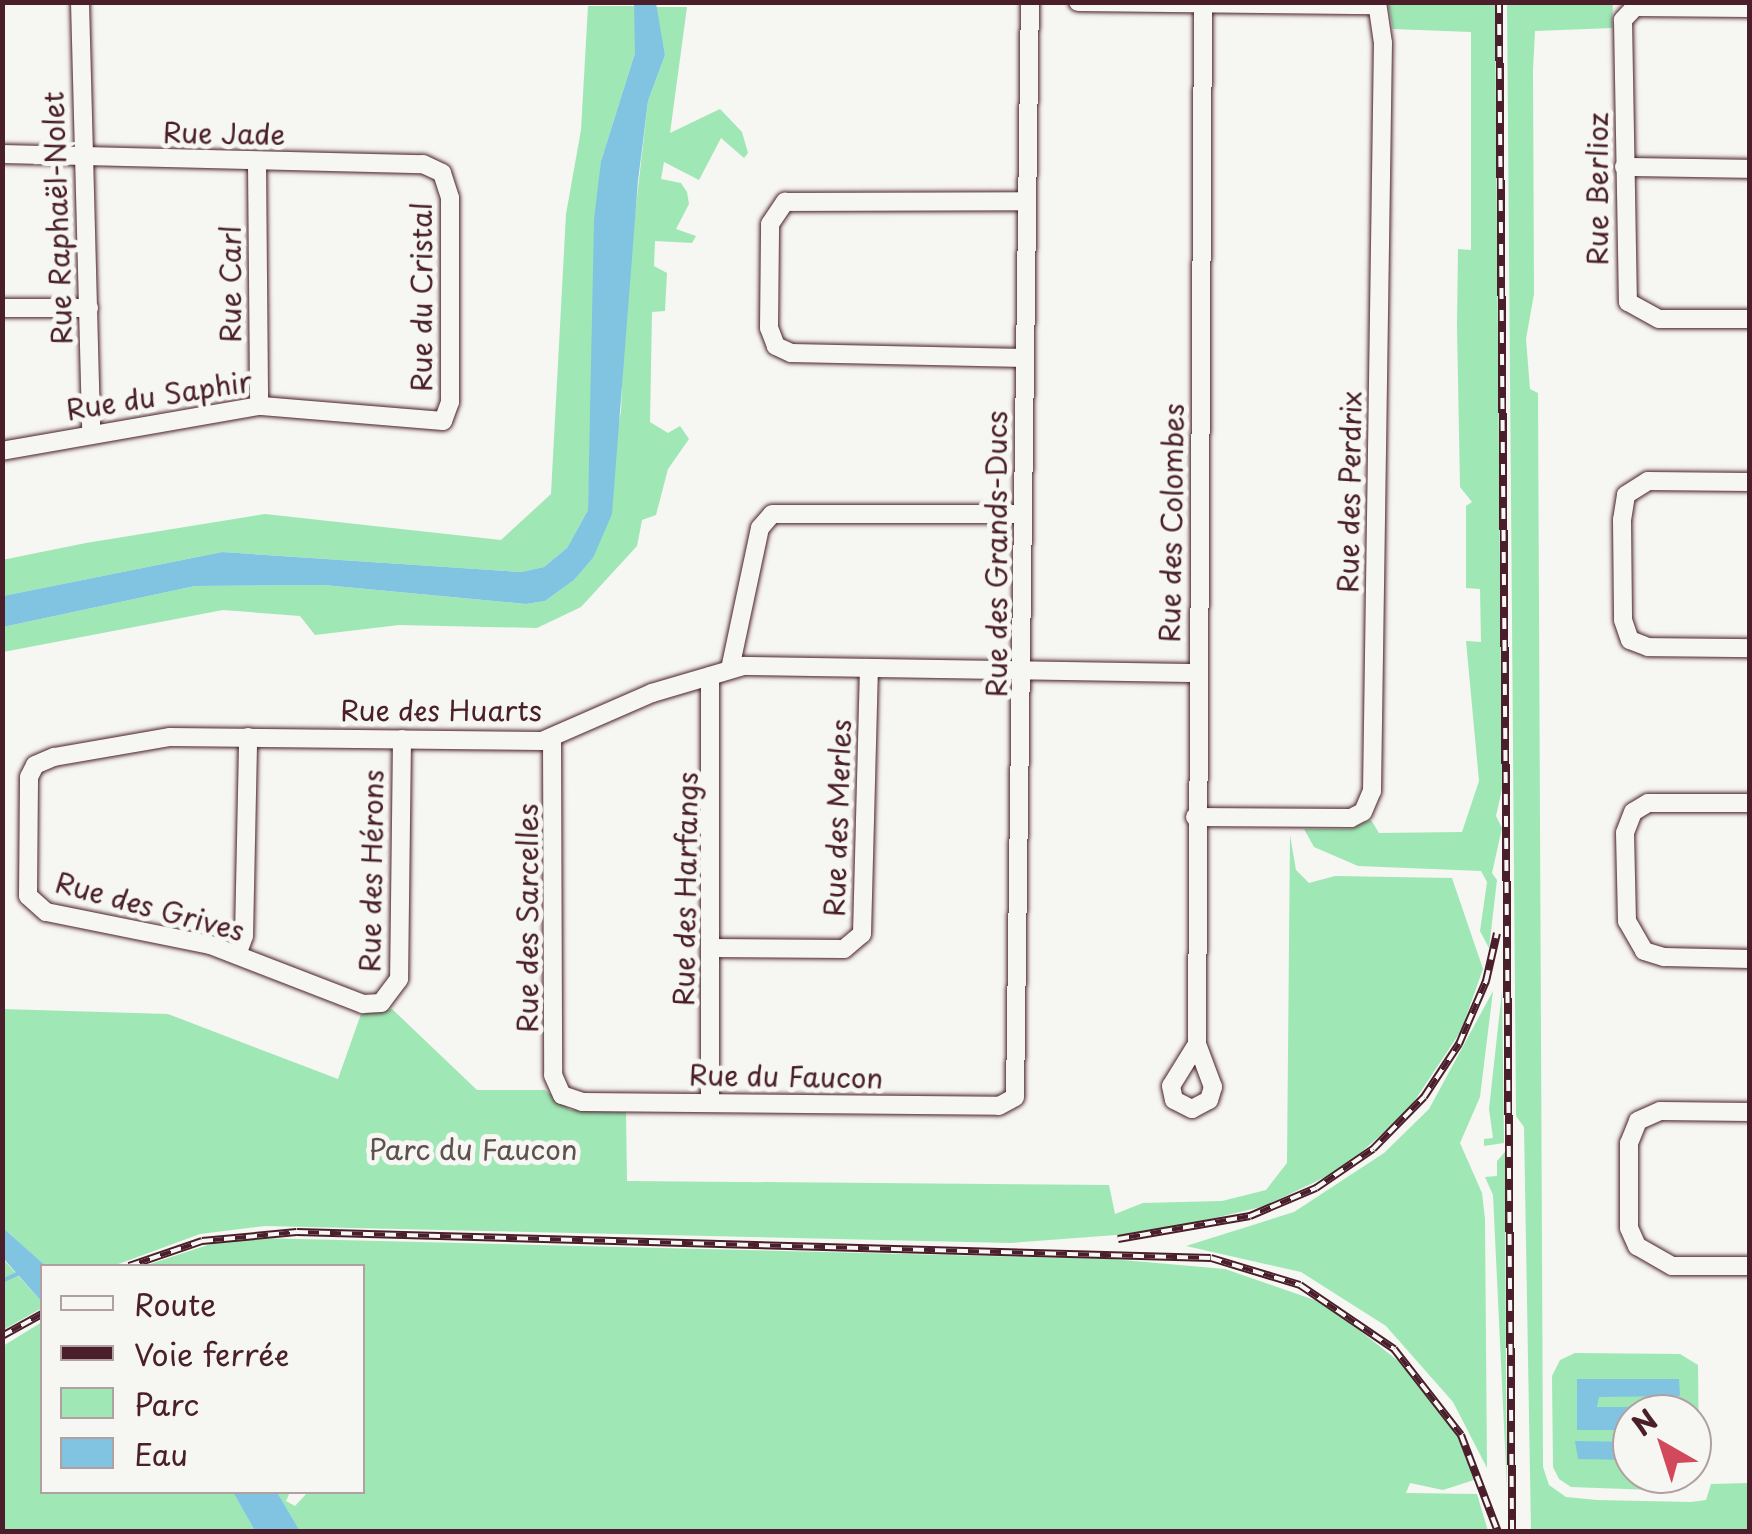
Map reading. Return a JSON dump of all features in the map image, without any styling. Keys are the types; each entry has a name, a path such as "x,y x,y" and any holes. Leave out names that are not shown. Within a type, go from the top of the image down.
{"street":[{"name":"Rue Raphaël-Nolet","path":"80,2 92,432"},
{"name":"Rue des Grands-Ducs","path":"1010,1102 1020,1085 1022,514 1030,2"},
{"path":"1078,2 1377,4"},
{"name":"Rue des Colombes","path":"1197,1044 1196,673 1203,4"},
{"name":"Rue des Perdrix","path":"1196,817 1351,818 1364,812 1372,791 1382,42 1377,4"},
{"name":"Rue Berlioz","path":"1750,8 1628,10 1623,20 1625,286 1633,309 1659,318 1750,319"},
{"name":"Rue Jade","path":"2,154 423,164 442,172"},
{"name":"Rue Carl","path":"257,162 259,406"},
{"path":"1624,167 1750,169"},
{"name":"Rue du Cristal","path":"442,172 450,198 450,402 443,420"},
{"path":"1025,358 791,354 776,346 769,328 770,224 789,200 1026,201"},
{"path":"2,308 88,308"},
{"name":"Rue du Saphir","path":"2,451 92,432 259,406 443,420"},
{"path":"1750,482 1648,480 1626,495 1622,520 1622,620 1630,640 1648,647 1750,648"},
{"path":"730,669 760,528 772,514 1022,514"},
{"name":"Rue des Merles","path":"712,948 844,949 862,934 869,668"},
{"name":"Rue des Huarts","path":"35,764 162,737 552,739 652,693 730,669 1196,673"},
{"name":"Rue des Harfangs","path":"710,676 710,1103"},
{"path":"237,955 244,936 248,737"},
{"name":"Rue des Sarcelles","path":"552,739 553,1074 562,1095"},
{"name":"Rue des Hérons","path":"387,1000 399,980 402,740"},
{"name":"Rue des Grives","path":"35,764 28,784 27,883 35,906 237,955 363,1004 387,1000"},
{"path":"1750,803 1648,803 1633,812 1625,833 1627,922 1644,950 1664,958 1750,959"},
{"name":"Rue du Faucon","path":"562,1095 582,1102 1010,1102"},
{"path":"1750,1112 1652,1113 1638,1121 1629,1142 1629,1228 1637,1246 1672,1266 1750,1266"}],"green space":[{"path":"1388,3 1495,3 1502,789 1496,816 1502,828 1492,873 1497,880 1489,948 1480,931 1487,882 1481,871 1358,866 1314,847 1304,829 1350,829 1371,820 1379,833 1462,832 1479,781 1466,641 1481,642 1480,589 1466,588 1466,506 1472,502 1460,487 1457,326 1458,249 1471,250 1471,32 1393,29"},
{"path":"1507,3 1613,3 1612,28 1535,31 1533,70 1534,294 1526,339 1530,389 1538,393 1543,1467 1549,1485 1566,1497 1597,1500 1691,1502 1706,1500 1712,1494 1712,1484 1749,1483 1749,1531 1531,1531 1524,1127 1516,1116"},
{"path":"588,6 634,6 637,22 635,53 601,161 588,510 567,548 544,567 521,572 222,552 3,596 2,560 86,543 265,514 501,540 551,494 566,214 581,130"},
{"path":"656,7 687,7 670,133 720,109 742,132 748,153 744,158 721,138 699,180 664,162 661,179 681,183 687,192 689,204 676,229 696,236 692,243 655,241 654,266 667,273 665,311 652,312 650,422 668,433 680,426 689,439 668,469 656,515 642,520 637,546 581,607 537,628 399,625 315,635 300,616 223,610 3,652 3,627 195,586 324,585 526,604 545,601 574,580 593,558 621,411 625,302 648,101 665,55"},
{"name":"Parc du Faucon","path":"1290,835 1296,870 1309,883 1335,876 1452,878 1483,969 1461,1031 1407,1112 1342,1169 1265,1206 1156,1232 1011,1243 265,1226 200,1234 118,1264 44,1264 3,1228 2,1009 168,1014 338,1079 361,1014 392,1009 477,1090 545,1090 570,1110 626,1112 627,1181 1109,1185 1115,1214 1143,1203 1222,1201 1266,1190 1287,1163"},
{"path":"1493,991 1480,1097 1460,1143 1482,1193 1485,1219 1487,1468 1453,1402 1386,1326 1301,1272 1186,1246 1294,1212 1384,1153 1429,1109"},
{"path":"1502,991 1504,1143 1484,1146 1484,1139 1493,1138 1489,1109"},
{"path":"1505,1152 1507,1489 1493,1195 1485,1177 1497,1176 1497,1161"},
{"path":"257,1238 1111,1259 1225,1269 1326,1304 1406,1367 1447,1419 1480,1478 1443,1490 1410,1483 1406,1493 1477,1494 1488,1531 300,1531 278,1494 289,1494 286,1501 295,1506 306,1494 365,1494 365,1264 150,1264 214,1243"},
{"path":"2,1258 40,1300 40,1309 3,1330"},
{"path":"40,1323 40,1494 234,1494 255,1531 3,1532 3,1346"},
{"path":"1575,1353 1680,1354 1698,1365 1698,1394 1612,1394 1612,1489 1571,1487 1559,1479 1553,1467 1552,1376 1560,1360"}],"water":[{"path":"634,3 656,3 665,55 648,101 638,181 612,514 593,558 574,580 545,601 526,604 324,585 195,586 3,627 3,596 222,552 521,572 544,567 567,548 588,510 594,219 601,161 635,53"},
{"path":"3,1228 44,1264 40,1264 40,1300 3,1258"},
{"path":"1577,1379 1679,1379 1680,1394 1599,1397 1597,1407 1612,1407 1612,1430 1577,1430"},
{"path":"1575,1441 1612,1442 1612,1460 1578,1459"},
{"path":"234,1494 278,1494 300,1531 255,1531"}],"waterway":[{"path":"2,1281 21,1272"}],"railway":[{"path":"1499,2 1512,1532"},
{"path":"1118,1239 1250,1216 1316,1188 1373,1149 1424,1097 1459,1044 1486,981 1497,933"},
{"path":"135,1264 202,1241 297,1232 1211,1258 1300,1285 1394,1349 1461,1435 1498,1532"},
{"path":"2,1336 40,1315"}]}
